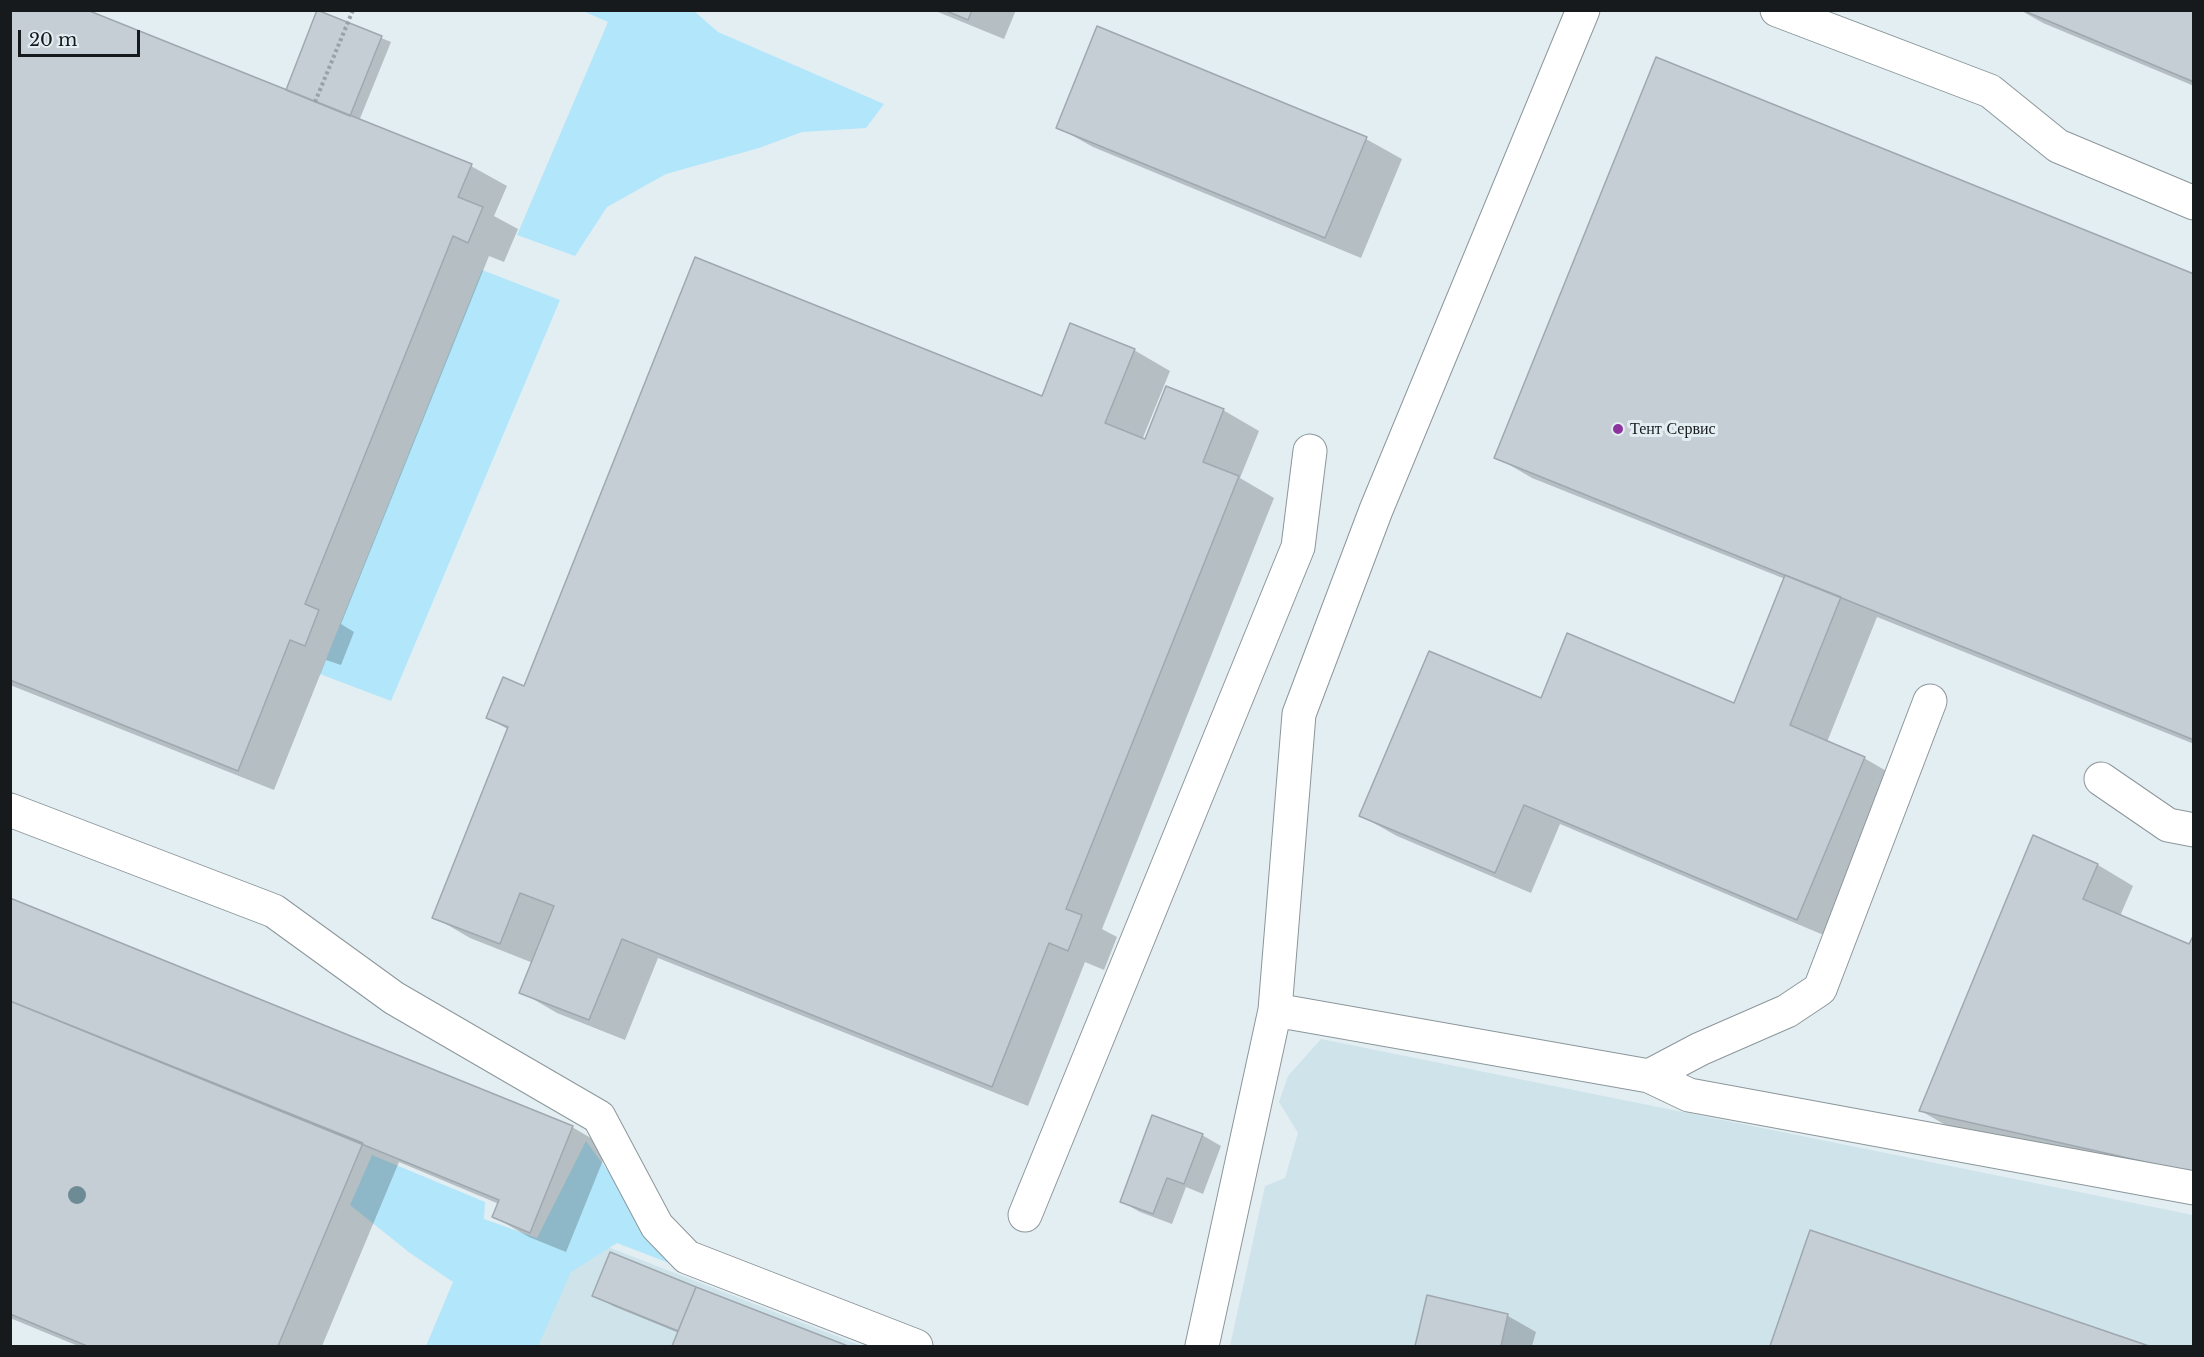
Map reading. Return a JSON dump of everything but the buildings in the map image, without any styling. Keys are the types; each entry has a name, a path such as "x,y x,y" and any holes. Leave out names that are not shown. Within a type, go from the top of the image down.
{"lane":[{"path":"1202,1347 1275,1010 1299,714 1376,510 1583,10"},
{"path":"1777,10 1990,91 2058,146 2193,203"},
{"path":"1025,1215 1299,547 1310,452"},
{"path":"1649,1076 1700,1049 1787,1011 1820,989 1930,701"},
{"path":"2101,779 2168,825 2193,830"},
{"path":"10,810 274,911 394,998 599,1117 657,1226 687,1257 916,1347"},
{"path":"1275,1010 1649,1076 1689,1095 2193,1188"}],"path":[{"path":"315,102 353,10"}],"shaded area":[{"path":"583,11 694,11 718,32 884,104 866,128 802,132 759,148 666,174 607,207 575,256 517,235 608,22"},
{"path":"482,270 560,300 391,701 320,674"},
{"path":"1321,1039 2193,1215 2193,1346 1230,1346 1265,1186 1285,1178 1298,1133 1279,1102 1288,1076"},
{"path":"586,1141 677,1266 617,1243 571,1272 538,1346 426,1346 453,1282 410,1253 350,1205 372,1155 485,1202 484,1219 537,1238"},
{"path":"603,1245 862,1346 532,1346 564,1266"}],"place":[{"name":"Тент Сервис","path":"1618,429"}]}
